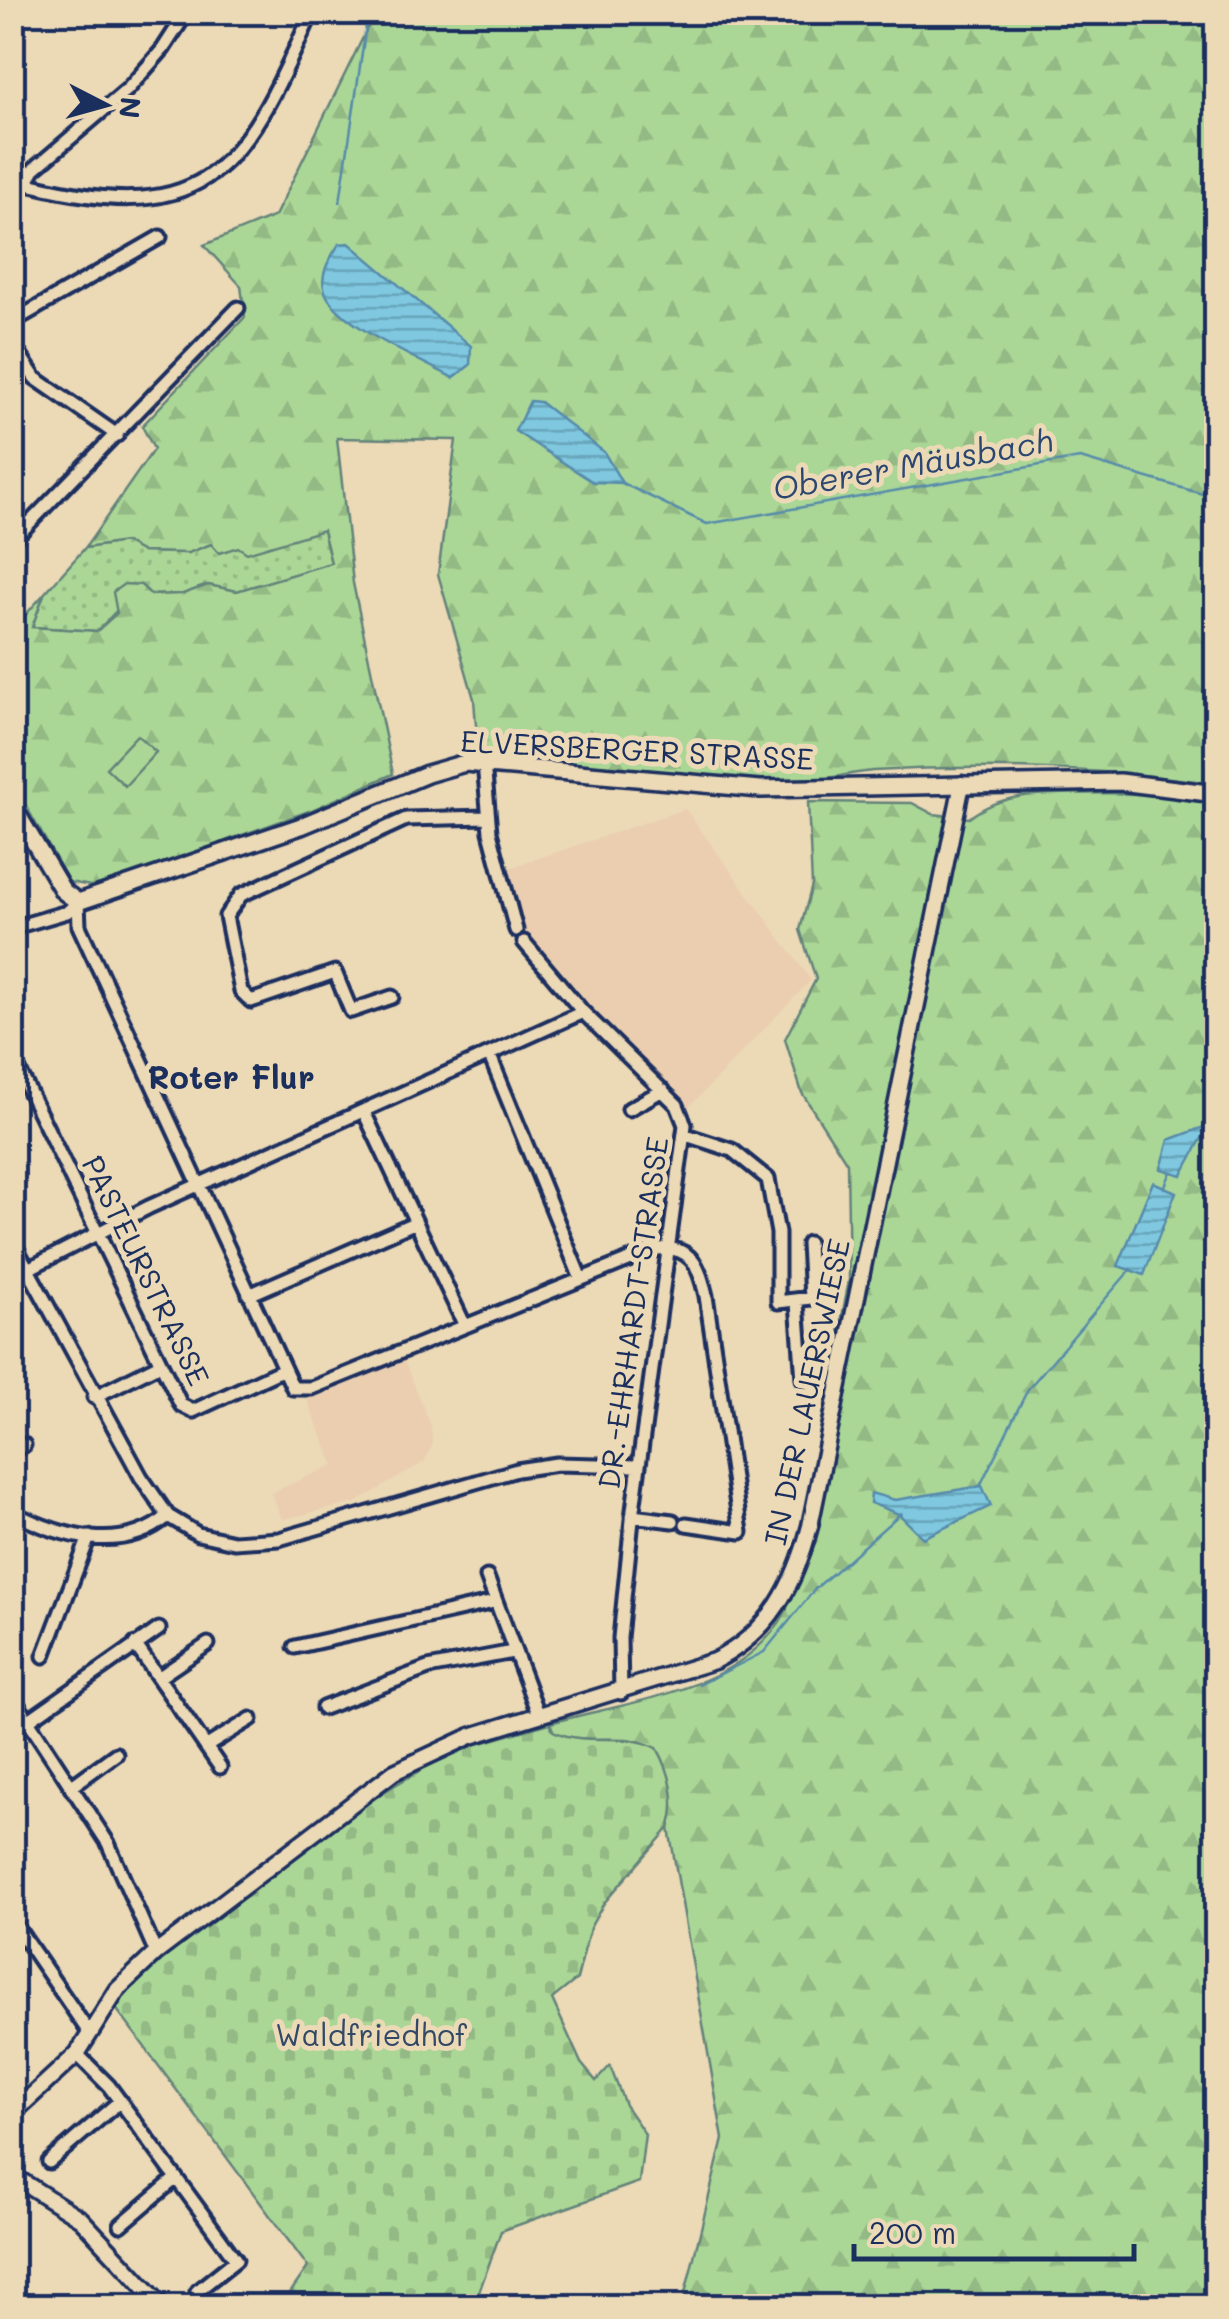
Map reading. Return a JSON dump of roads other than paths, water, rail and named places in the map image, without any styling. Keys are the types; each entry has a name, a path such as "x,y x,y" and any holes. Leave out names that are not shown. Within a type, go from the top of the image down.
{"main road":[{"name":"ELVERSBERGER STRASSE","path":"78,902 301,826 454,765 484,763 725,788 1120,782 1216,794"},
{"path":"12,805 62,891 78,902"}],"street":[{"path":"19,182 144,71 187,12"},
{"path":"19,182 80,197 126,200 180,190 206,179 242,148 264,118 312,12"},
{"path":"12,322 160,237"},
{"path":"12,540 238,308"},
{"path":"12,343 35,378 117,435"},
{"path":"484,763 488,817 516,930"},
{"name":"IN DER LAUERSWIESE","path":"12,2114 77,2054 118,1988 156,1953 394,1772 441,1747 714,1661 748,1641 787,1593 803,1554 962,784"},
{"path":"392,998 352,1012 335,972 251,1001 241,991 226,916 241,895 406,819 488,817"},
{"path":"12,928 67,912 78,902"},
{"path":"78,902 79,926 197,1186 284,1369 298,1390 656,1249 689,1254 702,1278 740,1532 632,1516"},
{"name":"DR.-EHRHARDT-STRASSE","path":"524,942 583,1012 663,1090 683,1116 686,1135 632,1516 620,1638 621,1693"},
{"path":"28,1270 98,1232 583,1012"},
{"name":"PASTEURSTRASSE","path":"12,1056 181,1405 193,1411 284,1369"},
{"path":"490,1056 580,1280"},
{"path":"629,1109 663,1090"},
{"path":"364,1112 464,1326"},
{"path":"686,1135 732,1150 768,1178 778,1232 778,1302 796,1303 811,1298 808,1244"},
{"path":"249,1295 414,1223"},
{"path":"12,1240 94,1397 168,1516 216,1539 264,1541 334,1526 517,1470 558,1464 638,1466"},
{"path":"796,1303 802,1380"},
{"path":"94,1397 160,1364"},
{"path":"14,1518 89,1537 138,1537 168,1516"},
{"path":"44,1656 89,1537"},
{"path":"487,1577 539,1716"},
{"path":"294,1647 494,1602"},
{"path":"12,1732 158,1629"},
{"path":"135,1644 161,1676 220,1767"},
{"path":"161,1676 208,1644"},
{"path":"323,1708 428,1668 513,1652"},
{"path":"12,1696 108,1843 156,1953"},
{"path":"206,1746 251,1719"},
{"path":"72,1786 116,1754"},
{"path":"12,1920 90,2034"},
{"path":"77,2054 120,2101 236,2260 197,2291"},
{"path":"49,2162 120,2101"},
{"path":"12,2175 81,2219 162,2306"},
{"path":"121,2225 176,2178"},
{"path":"12,2295 23,2306"}],"water":[{"path":"349,243 471,346 470,365 453,378 379,339 342,314 330,301 324,276 339,244"},
{"path":"530,401 540,402 604,452 622,483 593,482 515,431"},
{"path":"1209,1125 1182,1175 1161,1169 1169,1140"},
{"path":"1153,1182 1176,1192 1144,1275 1118,1266"},
{"path":"982,1486 991,1506 923,1538 899,1514 870,1503 871,1493 895,1500"}],"waterway":[{"path":"340,202 368,12"},
{"name":"Oberer Mäusbach","path":"622,483 707,524 1080,458 1216,498"},
{"path":"1208,1127 1216,1117"},
{"path":"1164,1188 1171,1172"},
{"path":"980,1486 1028,1389 1131,1269"},
{"path":"699,1685 764,1652 816,1588 901,1513"}],"district":[{"name":"Roter Flur","path":"231,1078"}],"park label":[{"name":"Waldfriedhof","path":"371,2036"}]}
